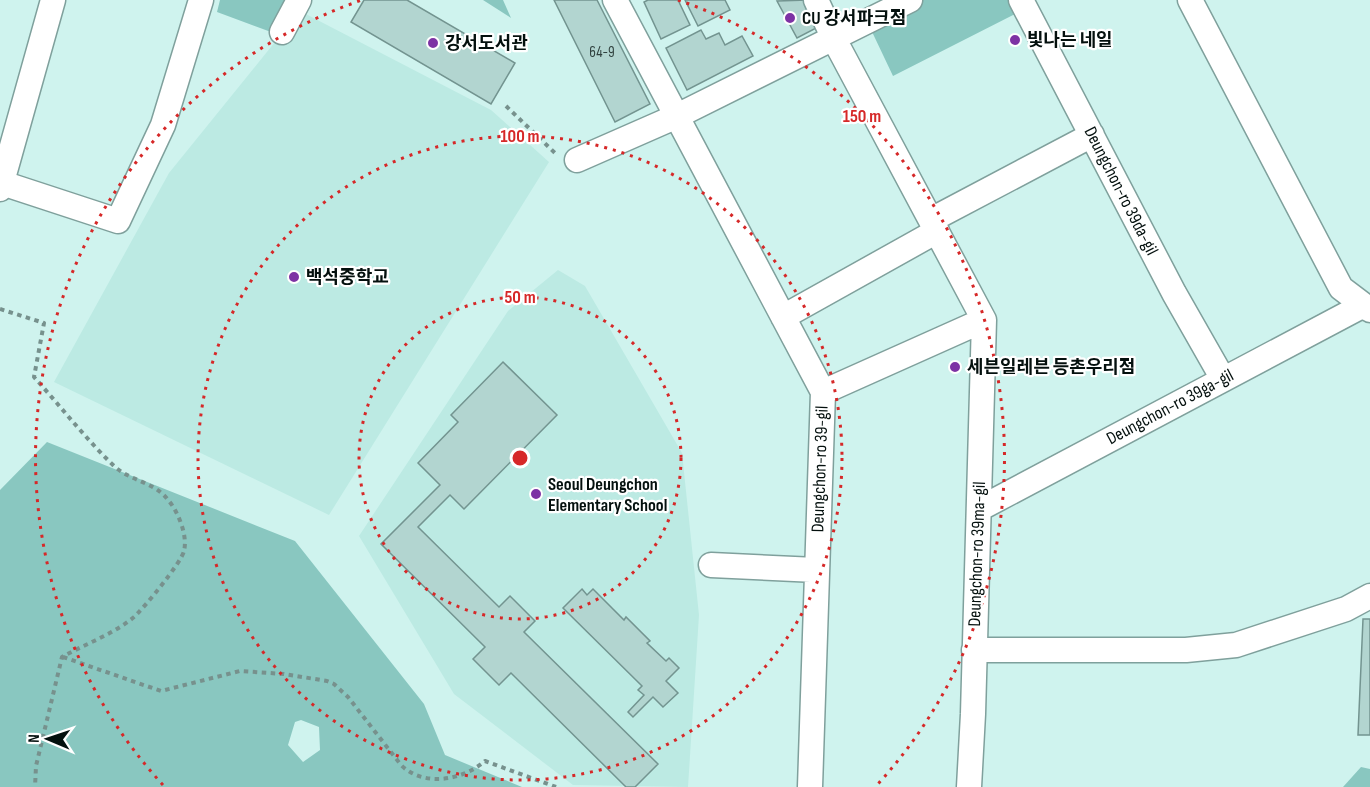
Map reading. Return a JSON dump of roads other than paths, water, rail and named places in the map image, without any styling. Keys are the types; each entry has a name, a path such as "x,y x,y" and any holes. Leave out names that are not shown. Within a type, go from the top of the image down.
{"street":[{"path":"53,0 1,186 118,220 164,125 201,0"},
{"path":"282,32 298,0"},
{"name":"Deungchon-ro 39-gil","path":"615,0 675,117 823,392 810,787"},
{"name":"Deungchon-ro 39ma-gil","path":"816,0 834,39 984,320 969,787"},
{"path":"568,159 675,117 910,0"},
{"name":"Deungchon-ro 39da-gil","path":"1021,0 1174,293 1223,379"},
{"name":"Deungchon-ro 39ga-gil","path":"979,509 1223,379 1366,308 1341,288 1190,0"},
{"path":"783,317 934,225 1092,135"},
{"path":"823,392 984,320"},
{"path":"711,565 816,570"},
{"path":"974,650 1186,650 1236,645 1346,609 1370,596"}],"place":[{"name":"CU 강서파크점","path":"790,18"},
{"name":"빛나는 네일","path":"1015,40"},
{"name":"강서도서관","path":"433,43"},
{"name":"백석중학교","path":"294,277"},
{"name":"세븐일레븐 등촌우리점","path":"955,367"},
{"name":"Seoul Deungchon Elementary School","path":"536,494"}]}
